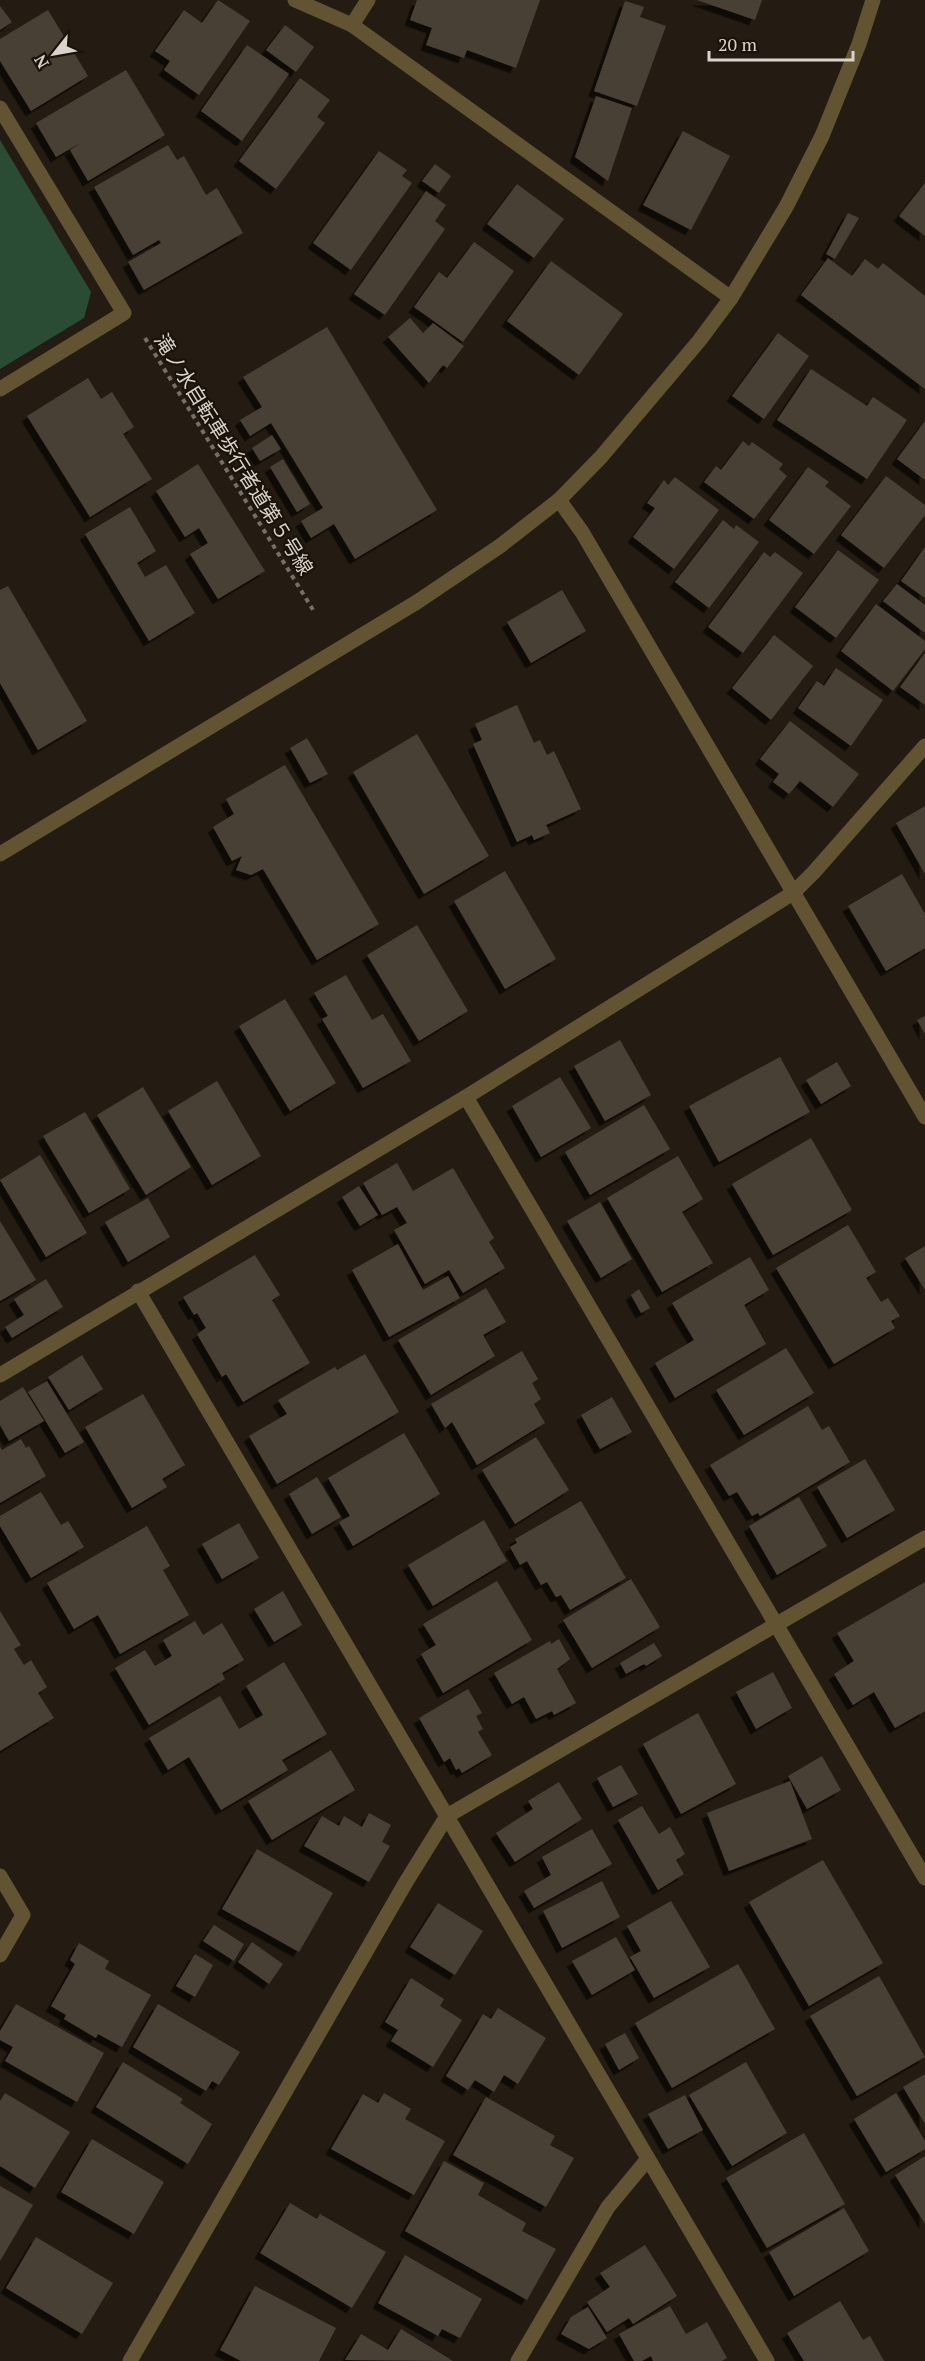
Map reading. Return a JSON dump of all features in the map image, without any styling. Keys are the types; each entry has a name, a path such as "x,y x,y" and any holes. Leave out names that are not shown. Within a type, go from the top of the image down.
{"street":[{"path":"295,0 352,25 731,298"},
{"path":"352,25 368,0"},
{"path":"0,854 417,602 500,546 559,500 602,457 699,341 731,298 786,207 822,136 859,44 873,0"},
{"path":"0,108 124,313 0,389"},
{"path":"559,500 582,532 925,1117"},
{"path":"0,1375 466,1097 793,893 925,746"},
{"path":"466,1097 925,1878"},
{"path":"138,1291 767,2361"},
{"path":"130,2361 406,1882 447,1816 925,1538"},
{"path":"0,1876 23,1915 0,1955"},
{"path":"518,2361 608,2207 647,2160"}],"path":[{"name":"滝ノ水自転車歩行者道第５号線","path":"124,313 150,343 315,613"}],"green space":[{"path":"0,140 91,292 84,318 0,369"}],"building":[{"path":"218,0 250,21 199,95 164,70 170,61 155,51 184,10 202,23"},
{"path":"417,0 540,0 516,68 467,50 464,58 426,45 432,28 410,20"},
{"path":"697,0 762,0 755,20"},
{"path":"625,1 644,7 640,17 666,26 637,106 594,91"},
{"path":"0,6 12,22 0,30"},
{"path":"48,10 88,76 31,111 0,61 0,39"},
{"path":"285,25 314,47 296,72 266,50"},
{"path":"247,45 289,74 242,141 201,111"},
{"path":"126,70 165,135 88,181 70,150 82,142 56,157 36,123"},
{"path":"300,78 330,100 317,117 325,123 276,189 239,161"},
{"path":"596,96 632,108 608,181 575,157"},
{"path":"683,131 730,156 691,230 643,205"},
{"path":"168,145 177,160 184,156 206,195 217,188 243,233 144,290 128,262 161,243 159,240 133,255 94,187"},
{"path":"379,151 407,170 402,176 412,183 351,270 313,243"},
{"path":"435,164 451,176 439,193 422,181"},
{"path":"925,183 925,236 899,216"},
{"path":"517,184 564,219 534,258 487,224"},
{"path":"426,191 446,205 435,221 445,229 385,315 354,294"},
{"path":"848,213 859,218 835,259 826,254"},
{"path":"474,242 514,271 463,342 414,307 439,272 447,278"},
{"path":"828,258 852,276 865,259 878,269 883,263 925,296 925,389 801,295"},
{"path":"551,261 623,314 579,375 507,321"},
{"path":"410,318 423,333 433,323 464,346 447,368 443,365 429,383 388,337"},
{"path":"327,327 437,510 355,559 334,524 311,538 301,521 323,508 271,423 250,436 240,420 262,407 243,377"},
{"path":"778,333 809,356 764,419 732,396"},
{"path":"811,369 867,406 873,397 907,420 867,479 777,420"},
{"path":"88,378 101,399 112,392 134,427 123,434 152,479 90,517 27,416"},
{"path":"925,421 925,480 897,459"},
{"path":"272,435 281,449 260,461 252,448"},
{"path":"743,441 749,446 752,442 783,464 779,469 787,476 754,519 704,482 716,466 721,470"},
{"path":"283,459 310,504 297,512 270,467"},
{"path":"198,464 265,571 218,599 190,554 208,543 199,528 185,537 156,491"},
{"path":"808,467 829,482 825,486 851,506 814,554 769,520"},
{"path":"886,476 925,505 925,515 884,568 841,535"},
{"path":"675,477 719,510 674,569 633,537 655,508 647,503 664,480 668,485"},
{"path":"130,507 156,551 137,563 145,577 166,565 195,613 149,641 85,534"},
{"path":"723,520 734,529 736,525 759,542 709,608 675,582"},
{"path":"925,547 925,598 901,581"},
{"path":"838,550 879,580 836,638 795,607"},
{"path":"764,552 770,557 775,552 803,573 743,653 708,627"},
{"path":"897,584 925,605 925,633 883,601"},
{"path":"8,586 87,721 38,750 0,683 0,590"},
{"path":"562,590 586,631 531,663 507,622"},
{"path":"876,604 925,641 925,649 893,691 841,651"},
{"path":"774,635 813,666 771,720 732,688"},
{"path":"925,653 925,705 900,687"},
{"path":"836,668 883,700 851,746 798,708 817,681 824,686"},
{"path":"517,705 534,743 540,740 547,755 554,751 581,809 546,825 550,833 534,840 532,835 517,842 473,744 482,740 475,724"},
{"path":"790,721 859,774 833,807 800,781 789,794 773,782 779,774 760,759"},
{"path":"417,734 489,856 424,894 353,772"},
{"path":"307,738 328,774 310,783 290,748"},
{"path":"285,765 379,924 317,960 263,869 251,875 236,870 242,856 232,861 213,827 234,814 226,799"},
{"path":"925,806 925,874 896,823"},
{"path":"505,871 556,959 505,989 454,901"},
{"path":"902,874 925,914 925,948 886,971 848,906"},
{"path":"417,925 468,1011 419,1041 367,955"},
{"path":"346,975 372,1020 383,1014 411,1061 363,1088 322,1019 328,1016 314,993"},
{"path":"285,999 336,1083 290,1111 239,1026"},
{"path":"925,1016 925,1034 917,1020"},
{"path":"620,1040 651,1095 605,1121 574,1066"},
{"path":"780,1057 810,1112 719,1162 689,1106"},
{"path":"837,1062 851,1086 821,1104 806,1080"},
{"path":"560,1077 591,1128 541,1157 512,1106"},
{"path":"217,1081 261,1156 212,1185 168,1111"},
{"path":"143,1087 191,1167 146,1195 97,1115"},
{"path":"644,1105 670,1149 590,1195 565,1152"},
{"path":"85,1112 130,1189 89,1213 43,1136"},
{"path":"811,1138 852,1210 773,1255 732,1184"},
{"path":"40,1155 87,1233 46,1257 0,1180"},
{"path":"678,1156 703,1199 682,1212 713,1263 662,1292 607,1198"},
{"path":"397,1163 413,1191 453,1168 494,1238 489,1242 505,1268 463,1293 449,1270 425,1284 394,1230 407,1223 397,1207 382,1215 363,1183"},
{"path":"359,1186 378,1215 360,1226 342,1197"},
{"path":"148,1198 170,1237 128,1262 105,1222"},
{"path":"600,1202 632,1259 601,1278 567,1221"},
{"path":"0,1221 36,1280 0,1301"},
{"path":"848,1225 876,1272 866,1278 881,1302 888,1298 900,1316 891,1321 895,1328 834,1364 776,1268"},
{"path":"398,1244 423,1290 448,1276 460,1298 389,1337 352,1270"},
{"path":"925,1246 925,1290 905,1258"},
{"path":"255,1255 280,1295 272,1300 310,1363 243,1402 226,1374 222,1377 197,1334 206,1328 197,1313 194,1315 183,1297"},
{"path":"750,1257 769,1290 744,1305 766,1344 675,1398 655,1363 694,1340 672,1303"},
{"path":"46,1279 63,1307 12,1338 5,1327 24,1315 14,1299"},
{"path":"486,1288 506,1322 483,1335 495,1356 431,1395 398,1340"},
{"path":"639,1289 650,1308 641,1313 631,1295"},
{"path":"786,1348 814,1393 744,1435 716,1390"},
{"path":"522,1351 538,1379 532,1383 541,1399 534,1404 545,1423 477,1465 452,1422 445,1428 431,1404"},
{"path":"365,1354 399,1412 277,1484 249,1436 287,1414 278,1400 335,1367 337,1370"},
{"path":"82,1355 103,1389 69,1410 48,1377"},
{"path":"47,1381 84,1442 65,1453 28,1392"},
{"path":"23,1387 44,1421 9,1441 0,1425 0,1401"},
{"path":"143,1394 185,1465 162,1479 167,1487 132,1508 85,1427"},
{"path":"612,1397 632,1432 600,1449 581,1415"},
{"path":"808,1406 822,1430 829,1426 850,1462 760,1516 758,1513 752,1516 737,1492 729,1496 710,1465"},
{"path":"404,1433 440,1494 353,1546 339,1522 350,1516 328,1478"},
{"path":"536,1437 569,1490 515,1524 482,1470"},
{"path":"21,1439 26,1448 29,1446 46,1476 0,1503 0,1447 2,1450"},
{"path":"865,1459 895,1510 847,1538 817,1487"},
{"path":"317,1477 341,1517 312,1534 289,1494"},
{"path":"41,1492 61,1525 68,1521 84,1547 31,1578 0,1526 0,1516"},
{"path":"799,1497 827,1546 777,1575 749,1526"},
{"path":"581,1501 626,1578 570,1610 561,1595 556,1597 547,1582 541,1585 527,1561 520,1565 510,1547 517,1543 515,1539"},
{"path":"484,1520 507,1561 433,1606 408,1565"},
{"path":"239,1523 259,1558 222,1579 202,1544"},
{"path":"147,1526 170,1566 163,1570 189,1615 120,1654 98,1615 74,1629 47,1583"},
{"path":"631,1579 660,1627 592,1668 563,1620"},
{"path":"497,1581 532,1640 443,1693 421,1654 436,1645 423,1624"},
{"path":"925,1582 925,1711 895,1728 874,1692 853,1705 834,1674 854,1661 837,1633"},
{"path":"283,1591 302,1625 274,1642 254,1609"},
{"path":"0,1611 21,1645 14,1649 24,1665 31,1660 47,1687 38,1693 54,1718 0,1751"},
{"path":"195,1621 203,1635 222,1623 244,1660 222,1673 225,1679 149,1725 115,1668 145,1650 155,1666 172,1656 163,1640"},
{"path":"559,1639 570,1659 557,1669 576,1703 554,1715 552,1711 536,1719 524,1697 512,1704 494,1673 550,1641 551,1644"},
{"path":"654,1643 662,1656 626,1674 620,1663"},
{"path":"284,1662 327,1734 282,1760 288,1770 221,1810 189,1757 168,1770 149,1738 220,1696 239,1729 263,1715 246,1686"},
{"path":"773,1672 792,1708 756,1729 736,1692"},
{"path":"468,1689 482,1713 476,1716 483,1729 478,1732 492,1755 462,1773 459,1768 456,1770 450,1758 444,1762 419,1718"},
{"path":"698,1713 736,1784 681,1814 643,1744"},
{"path":"331,1750 355,1790 272,1840 248,1801"},
{"path":"822,1756 841,1790 807,1809 788,1776"},
{"path":"621,1765 638,1794 613,1807 597,1778"},
{"path":"790,1781 812,1839 729,1871 707,1813"},
{"path":"559,1782 582,1819 515,1862 496,1833 533,1809 528,1801"},
{"path":"642,1806 659,1834 670,1827 685,1854 676,1860 684,1874 658,1890 618,1820"},
{"path":"369,1813 391,1825 382,1842 390,1846 369,1882 304,1846 322,1816 339,1826 344,1816 362,1827"},
{"path":"592,1829 612,1864 534,1908 524,1891 551,1875 542,1857"},
{"path":"257,1849 333,1893 299,1952 222,1909"},
{"path":"823,1860 883,1963 809,2006 749,1902"},
{"path":"602,1881 620,1917 562,1948 543,1911"},
{"path":"671,1901 710,1967 654,1998 630,1957 641,1951 627,1926"},
{"path":"438,1903 483,1931 455,1975 410,1947"},
{"path":"214,1925 244,1944 234,1961 203,1941"},
{"path":"616,1937 635,1970 592,1995 572,1961"},
{"path":"252,1942 283,1964 269,1984 238,1962"},
{"path":"79,1943 109,1961 105,1969 151,1995 122,2047 98,2034 96,2038 64,2019 66,2015 51,2006 75,1964 70,1960"},
{"path":"195,1954 213,1965 195,1997 176,1986"},
{"path":"738,1964 775,2029 672,2088 635,2023"},
{"path":"879,1976 925,2057 857,2096 810,2016"},
{"path":"411,1978 444,1999 440,2006 462,2020 433,2067 391,2041 398,2030 385,2022"},
{"path":"16,2004 104,2053 77,2102 5,2061 13,2047 0,2040 0,2031"},
{"path":"158,2004 240,2052 219,2085 212,2081 206,2091 133,2047"},
{"path":"498,2008 546,2038 518,2084 504,2075 494,2092 475,2080 468,2090 446,2076 483,2014 491,2019"},
{"path":"625,2033 639,2058 619,2070 605,2044"},
{"path":"123,2062 183,2099 180,2103 212,2124 188,2164 96,2107"},
{"path":"746,2062 787,2133 732,2166 689,2095"},
{"path":"925,2074 925,2124 903,2087"},
{"path":"5,2093 70,2132 35,2188 0,2166 0,2101"},
{"path":"384,2093 411,2109 405,2119 445,2141 414,2195 331,2149 363,2094 378,2103"},
{"path":"896,2093 925,2141 925,2149 886,2172 854,2119"},
{"path":"685,2095 703,2130 668,2149 648,2114"},
{"path":"486,2097 555,2136 550,2145 574,2158 546,2207 453,2155"},
{"path":"804,2133 845,2204 767,2248 726,2178"},
{"path":"92,2139 164,2182 134,2234 61,2192"},
{"path":"925,2156 925,2224 895,2175"},
{"path":"444,2161 484,2183 478,2195 526,2223 522,2231 556,2249 527,2300 405,2231"},
{"path":"0,2186 33,2205 0,2261"},
{"path":"290,2203 317,2219 320,2214 386,2252 352,2308 260,2253"},
{"path":"844,2208 869,2251 794,2296 769,2252"},
{"path":"36,2237 113,2283 82,2334 6,2288"},
{"path":"645,2245 677,2296 633,2324 629,2318 607,2332 587,2302 610,2287 600,2273"},
{"path":"405,2255 482,2299 460,2338 442,2329 438,2336 378,2303"},
{"path":"255,2286 336,2328 319,2361 241,2361 220,2350"},
{"path":"840,2301 863,2340 870,2336 884,2361 804,2361 787,2333"},
{"path":"670,2306 686,2334 707,2322 727,2358 722,2361 653,2361 651,2356 642,2361 634,2361 619,2334"},
{"path":"588,2307 607,2338 589,2349 561,2334 571,2317"},
{"path":"401,2329 453,2361 345,2360 361,2334 388,2350"}]}
